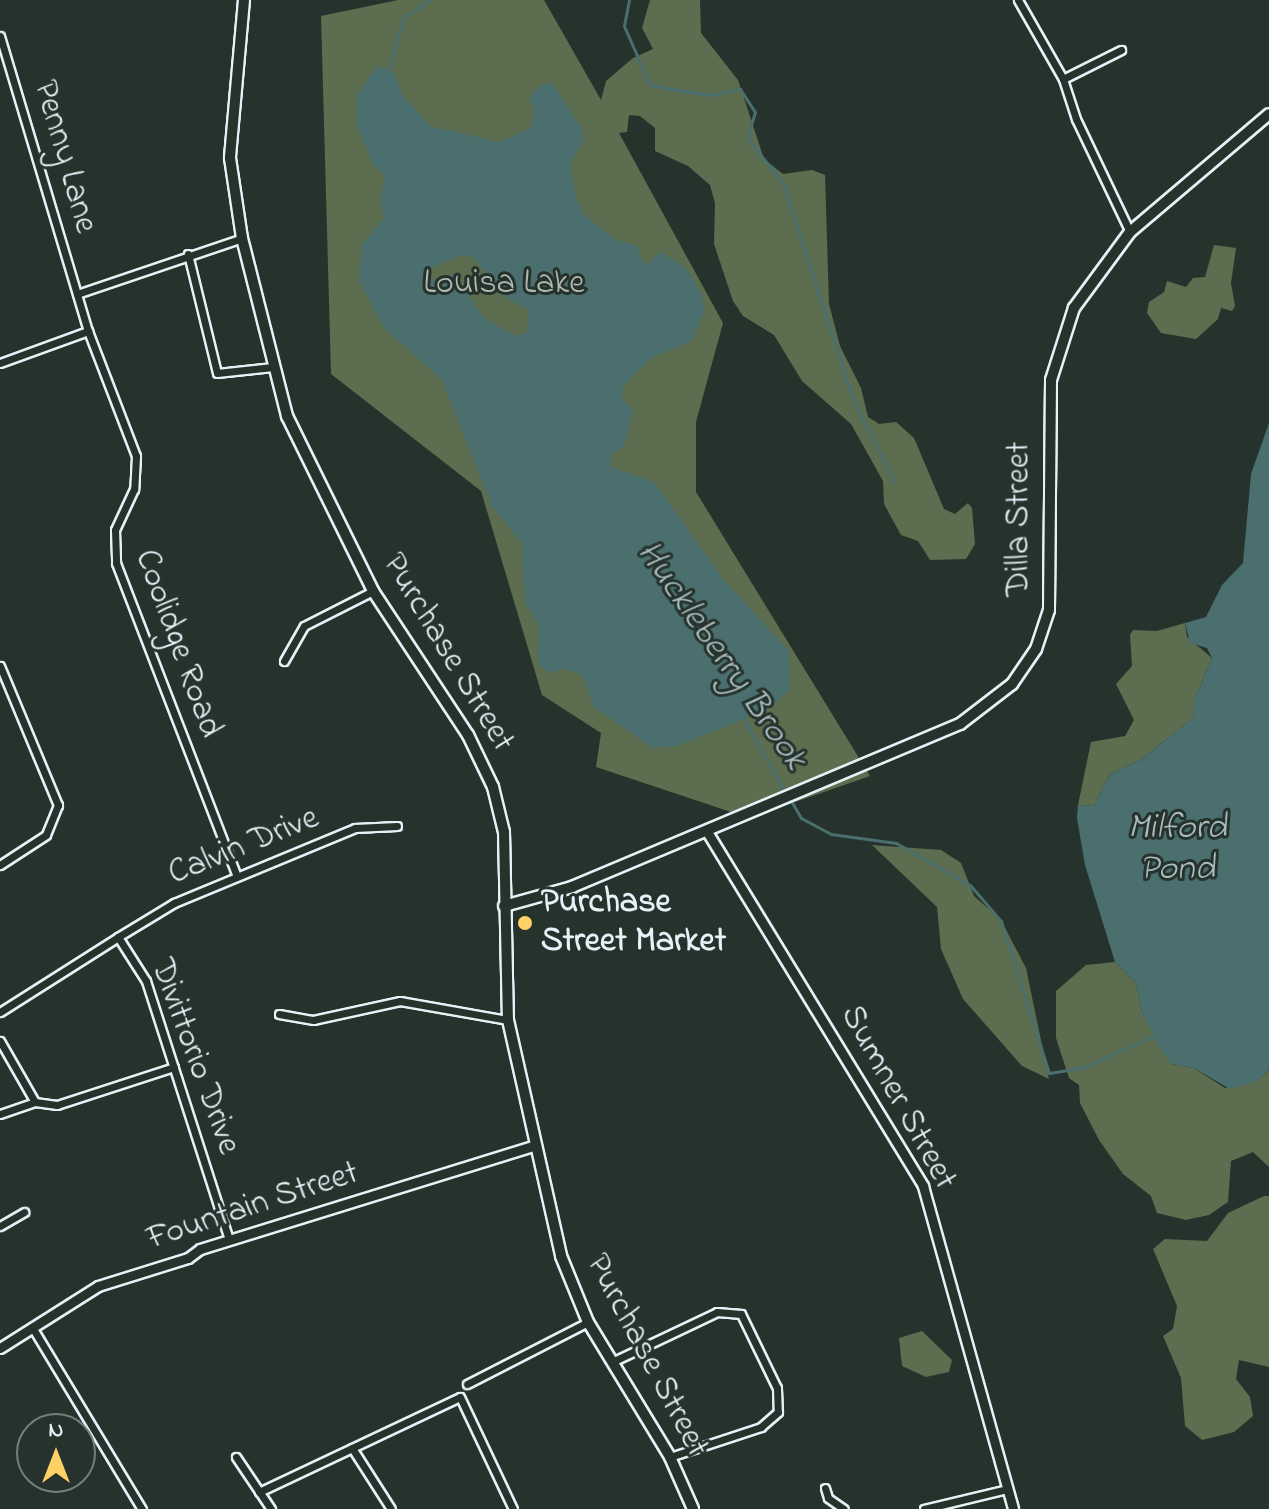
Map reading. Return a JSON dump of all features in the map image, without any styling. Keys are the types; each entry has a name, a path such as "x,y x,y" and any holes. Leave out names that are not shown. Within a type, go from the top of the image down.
{"main road":[{"name":"Purchase Street","path":"244,0 230,120 242,238 273,367 302,451 373,591 468,735 493,787 504,832 508,1020 561,1256 588,1322 670,1457 693,1509"},
{"name":"Dilla Street","path":"504,906 572,887 975,717 1012,684 1036,649 1052,580 1048,432 1054,363 1079,299 1130,232 1269,114"}],"street":[{"path":"1018,0 1063,79 1076,119 1130,232"},
{"name":"Penny Lane","path":"0,36 77,294"},
{"path":"1063,79 1121,50"},
{"path":"77,294 242,238"},
{"path":"188,254 217,373 273,367"},
{"name":"Coolidge Road","path":"77,294 138,462 134,489 115,530 116,563 237,876"},
{"path":"0,363 88,331"},
{"path":"284,661 304,626 373,591"},
{"path":"0,666 58,805 46,835 0,865"},
{"name":"Calvin Drive","path":"118,937 149,916 355,828 397,826"},
{"name":"Sumner Street","path":"706,830 923,1186 1013,1509"},
{"name":"Divittorio Drive","path":"0,1012 118,937 146,981 229,1240"},
{"path":"279,1014 313,1020 400,1001 508,1020"},
{"path":"0,1041 35,1102"},
{"path":"0,1114 35,1102 57,1105 174,1067"},
{"name":"Fountain Street","path":"0,1348 98,1286 229,1240 535,1145"},
{"path":"0,1226 24,1212"},
{"path":"614,1361 697,1320 734,1311 760,1347 777,1388 780,1406 775,1417 670,1457"},
{"path":"467,1384 588,1322"},
{"path":"32,1327 142,1509"},
{"path":"259,1492 460,1397 513,1509"},
{"path":"352,1448 391,1509"},
{"path":"236,1457 271,1509"},
{"path":"825,1488 828,1498 844,1509"},
{"path":"924,1509 1007,1489"}],"green space":[{"name":"Louisa Lake","path":"398,0 544,0 601,100 606,81 633,58 653,49 642,28 650,0 700,0 701,33 738,80 764,159 783,174 812,170 825,175 829,304 840,346 861,388 868,417 879,424 896,422 914,438 944,509 955,514 968,503 972,508 975,544 966,559 930,560 918,541 901,535 884,504 883,481 851,424 802,381 774,335 743,316 733,301 714,244 715,203 710,185 688,166 655,151 655,128 640,116 629,115 627,132 619,133 723,323 696,422 696,492 870,776 749,818 596,767 601,733 542,695 481,491 331,374 321,16"},
{"path":"1214,245 1236,248 1231,283 1235,306 1232,311 1221,308 1218,319 1196,339 1161,333 1147,313 1149,302 1164,292 1167,281 1186,287 1193,278 1205,277"},
{"path":"1185,623 1187,637 1212,658 1196,696 1193,718 1142,759 1110,774 1094,806 1078,805 1091,742 1125,736 1134,720 1116,684 1132,666 1130,635 1133,630 1157,631"},
{"path":"872,845 941,850 961,863 974,896 1001,920 1026,968 1049,1079 1022,1066 963,999 941,949 937,907"},
{"path":"1115,962 1136,983 1142,1012 1171,1064 1194,1068 1225,1088 1263,1076 1269,1069 1269,1167 1253,1152 1231,1161 1228,1202 1209,1215 1186,1220 1157,1213 1151,1196 1123,1174 1099,1140 1080,1103 1079,1085 1069,1078 1056,1038 1056,991 1086,965"},
{"path":"1269,1196 1269,1367 1239,1360 1236,1379 1250,1397 1253,1416 1234,1432 1202,1440 1185,1426 1181,1378 1163,1336 1173,1329 1177,1306 1153,1249 1165,1239 1207,1241 1228,1213"},
{"path":"922,1331 952,1360 949,1372 926,1377 902,1366 899,1338"}],"water":[{"name":"Louisa Lake","path":"377,66 394,73 403,96 430,126 499,142 531,128 535,110 529,97 541,85 552,83 581,128 584,139 570,165 577,201 585,216 614,239 637,246 645,266 661,252 688,270 702,295 704,312 691,342 652,357 623,386 622,398 633,411 624,446 611,455 611,467 654,482 723,579 789,651 789,690 768,709 677,746 653,748 594,707 582,675 565,669 548,673 539,664 538,623 525,603 522,544 492,506 442,380 384,328 359,281 362,245 384,218 380,200 385,177 373,164 357,126 357,95","holes":["462,255 474,258 502,295 528,310 527,332 516,336 484,318 454,274 422,283 424,271"]},
{"name":"Milford Pond","path":"1269,423 1269,1069 1259,1080 1230,1089 1194,1068 1171,1064 1158,1044 1142,1012 1136,983 1115,962 1085,865 1077,818 1078,805 1094,806 1110,774 1142,759 1193,718 1194,701 1212,658 1207,648 1190,643 1185,623 1206,617 1222,585 1243,563 1251,474"}],"waterway":[{"name":"Huckleberry Brook","path":"388,72 404,17 430,0"},
{"path":"629,0 624,26 650,85 709,95 740,89 755,112 747,138 783,183 853,400 895,482"},
{"name":"Huckleberry Brook","path":"742,716 786,793"},
{"name":"Huckleberry Brook","path":"790,799 801,818 831,834 896,843 970,885 1001,921 1049,1073 1082,1068 1155,1035"}],"place":[{"name":"Purchase Street Market","path":"525,923"}]}
